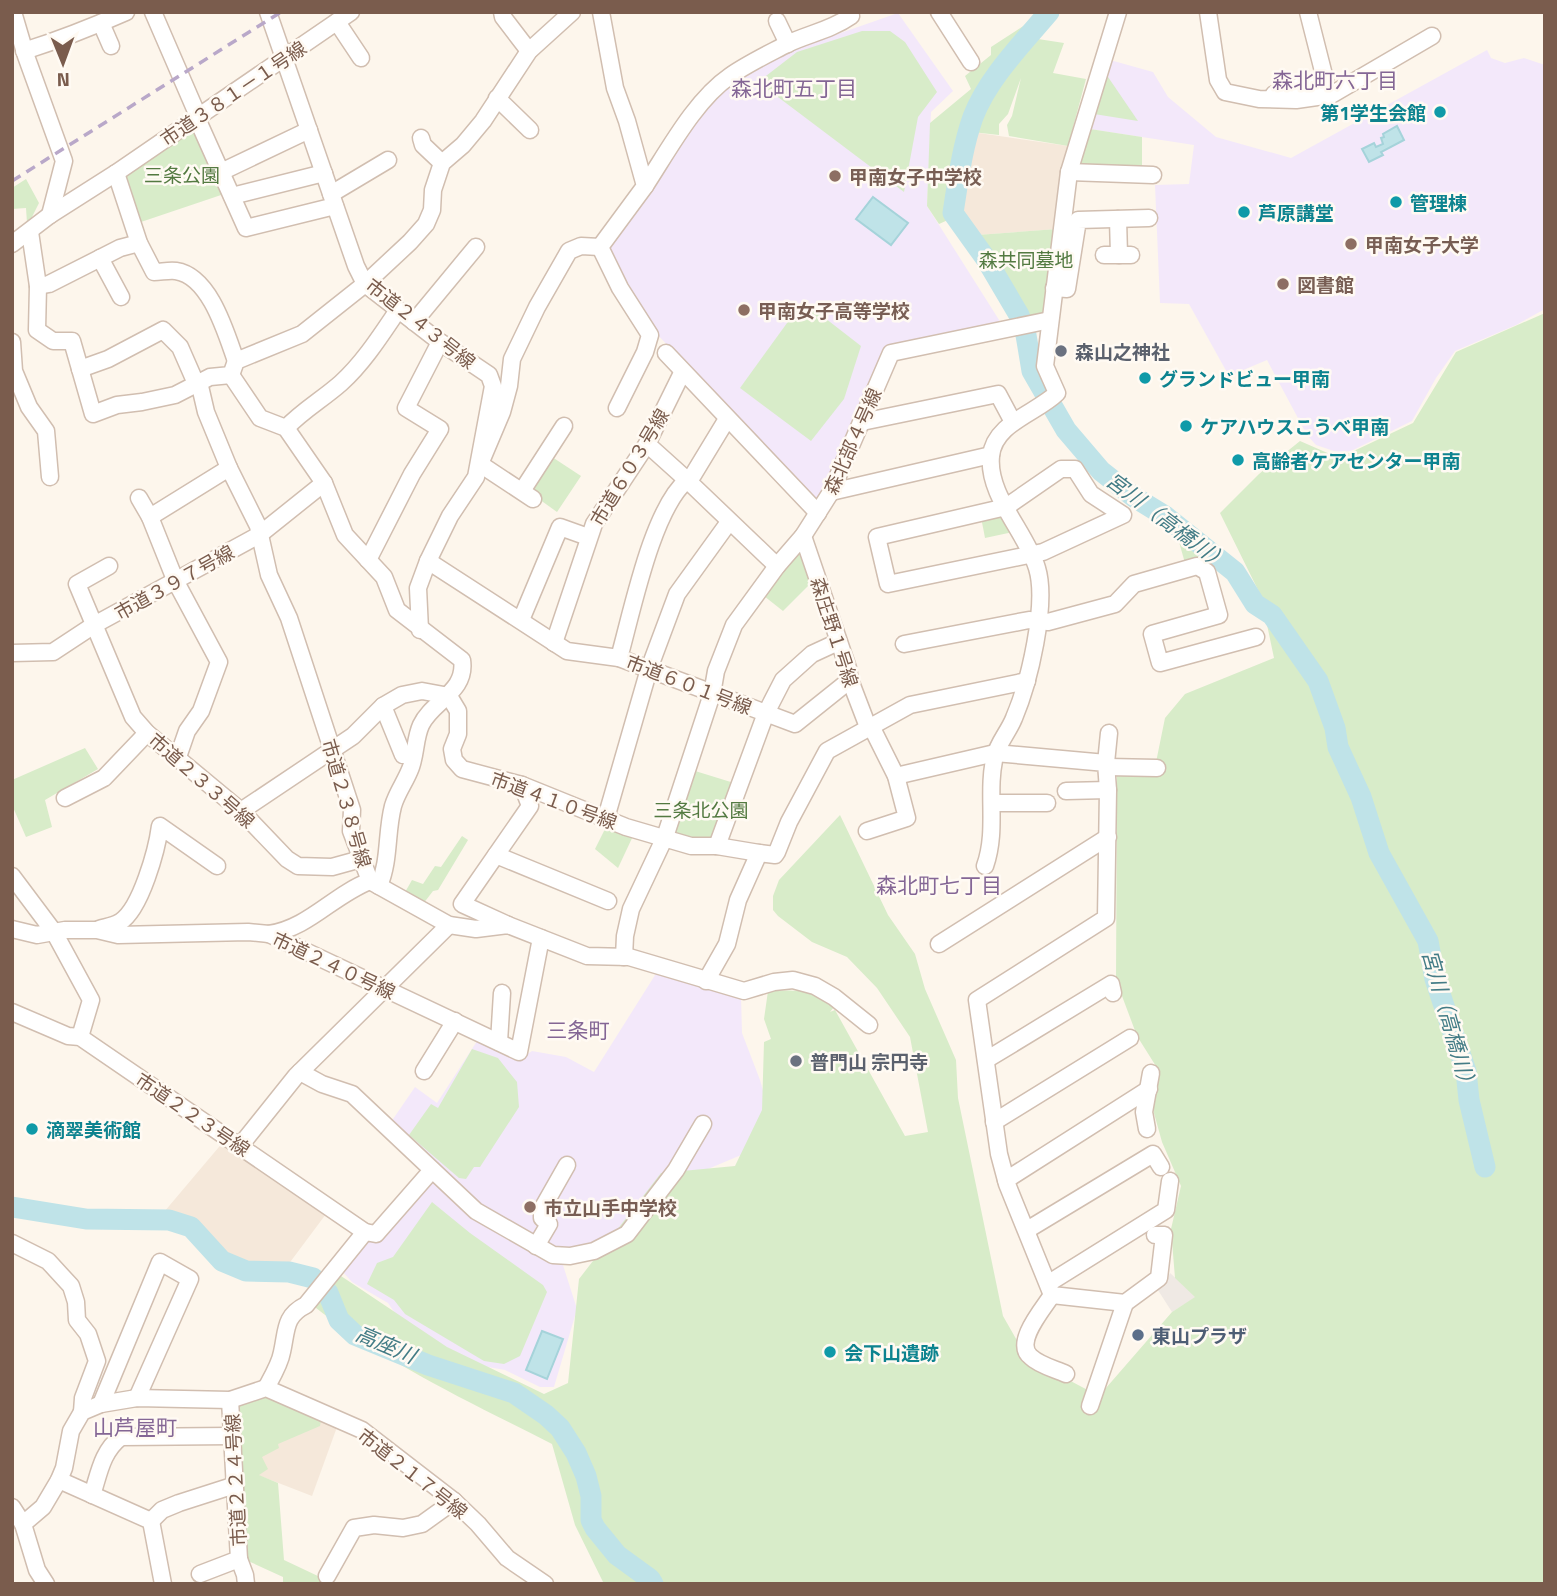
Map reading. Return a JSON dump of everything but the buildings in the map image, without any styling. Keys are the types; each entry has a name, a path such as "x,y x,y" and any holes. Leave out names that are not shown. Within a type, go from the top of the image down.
{"street":[{"path":"13,12 21,56 64,161 50,215"},
{"path":"21,56 126,12"},
{"path":"153,12 246,228 333,200 388,160"},
{"name":"市道２４３号線","path":"268,12 356,266 365,284 440,342 489,375 493,386 476,477 450,516 418,588 420,630"},
{"name":"市道３８１－１号線","path":"12,244 50,215 351,12"},
{"path":"37,330 53,341 72,341 93,414 117,405 175,395 302,334 365,284 426,224 442,163 463,145 483,121 529,51 572,12"},
{"path":"601,12 615,88 645,186"},
{"path":"939,12 971,62"},
{"path":"985,866 991,847 995,753 1014,720 1027,681 1038,621 1039,591 1037,569 992,479 990,455 999,436 1013,422 1040,408 1058,393 1045,366 1046,321 1054,288 1069,172 1118,12"},
{"path":"1208,12 1218,80 1224,92 1259,99 1296,100 1331,95 1432,36"},
{"path":"1259,99 1325,79 1308,12"},
{"path":"498,14 529,51"},
{"path":"600,247 685,125 709,95 729,76 844,17"},
{"path":"777,21 788,44"},
{"path":"337,22 362,58"},
{"path":"102,23 111,46"},
{"path":"498,98 531,129"},
{"path":"221,172 309,130"},
{"path":"421,138 423,145 442,163"},
{"path":"1069,172 1153,175"},
{"path":"116,173 139,243 154,272 177,271 194,278 215,306 234,368 260,418 286,428 324,483 345,536 384,577 397,610 462,660 464,671 449,696 426,716 421,724 410,770 393,808 385,872 374,883 353,888 306,922 285,932 269,934"},
{"path":"232,196 324,173"},
{"path":"1054,288 1067,289 1078,220 1149,218"},
{"path":"1118,219 1118,255"},
{"path":"30,232 38,286 37,330 25,341 12,343 14,371 29,408 47,431 50,477"},
{"path":"38,286 49,284 120,248 139,243"},
{"path":"564,426 527,495 480,464 502,412 512,359 537,307 569,251 581,246 600,247"},
{"path":"414,322 476,247"},
{"path":"600,247 620,288 650,335 645,352 617,408"},
{"path":"100,258 121,297"},
{"path":"286,428 341,383 366,356 398,310"},
{"name":"森北部４号線","path":"666,354 818,513 831,492 891,353 1046,321"},
{"name":"市道２３８号線","path":"80,369 108,359 163,330 180,347 194,379 199,382 206,412 229,468 258,526 269,575 289,618 352,810 351,831 361,859 374,883 449,925 476,929 508,925 587,956 624,957 744,991 774,982 793,980 815,986 864,1020"},
{"path":"368,560 412,474 440,429 406,408 440,342"},
{"name":"市道６０３号線","path":"554,643 594,524 647,444 682,373"},
{"path":"862,422 998,394 1013,422"},
{"path":"619,658 657,525 678,488 693,475 727,419"},
{"path":"647,444 777,566"},
{"path":"831,492 990,455"},
{"path":"150,517 229,468"},
{"path":"1061,469 1075,469 1091,494 1123,515 1043,552 1030,553 888,584 877,537 1006,507 1061,469"},
{"name":"市道３９７号線","path":"12,653 53,652 94,625 259,535 324,483"},
{"path":"139,498 150,517 176,582 219,662 201,711 187,731 178,757"},
{"path":"624,957 631,909 648,878 665,837 712,694 716,671 734,625 818,513"},
{"path":"606,818 649,669 677,594 729,522"},
{"path":"521,621 560,527 589,537"},
{"name":"森庄野１号線","path":"803,536 850,680 914,818 867,831"},
{"name":"市道６０１号線","path":"428,561 567,651 619,658 794,724 850,680"},
{"name":"市道２３３号線","path":"109,566 77,584 133,718 147,733 241,811 298,866 332,867 361,859"},
{"path":"904,644 1030,620 1048,622 1115,604 1134,584 1197,566 1207,572 1219,615 1152,634 1160,663 1256,637"},
{"path":"717,846 766,713 783,680 812,654 838,642"},
{"path":"706,981 727,944 738,900 758,853 775,855 789,821 827,751 910,705 1027,681"},
{"path":"241,811 353,736 383,706 402,695 422,691 449,696"},
{"name":"市道４１０号線","path":"449,696 458,711 458,734 452,750 454,760 462,769 522,785 626,827 691,846 717,846 758,853"},
{"path":"383,706 403,755"},
{"path":"65,798 104,778 147,733"},
{"path":"1051,1289 1006,1180 999,1154 977,1000 1106,918 1107,765 1110,733"},
{"path":"896,776 995,753 1157,768"},
{"path":"508,925 462,904 530,806 522,785"},
{"path":"1066,791 1108,790"},
{"path":"992,803 1047,803"},
{"path":"97,930 120,923 130,913 147,878 158,843 160,825 217,866"},
{"path":"939,944 1108,837"},
{"path":"496,855 608,901"},
{"path":"12,876 54,932 91,999 80,1037"},
{"path":"240,1146 300,1072 449,925"},
{"name":"市道２４０号線","path":"12,929 37,935 65,930 97,930 118,935 269,934 519,1052 541,938"},
{"path":"986,1060 1111,984 1113,993"},
{"path":"499,1042 502,993"},
{"name":"市道２２３号線","path":"12,1012 68,1036 80,1037 365,1232"},
{"path":"424,1071 455,1021"},
{"path":"994,1122 1131,1038"},
{"path":"300,1072 322,1084 352,1094 476,1211 553,1255 570,1256 594,1251 627,1234 676,1170 703,1124"},
{"path":"1006,1180 1150,1081 1144,1112 1146,1129"},
{"path":"536,1246 549,1224 542,1218 542,1209 566,1165"},
{"path":"1027,1230 1161,1167 1166,1210 1051,1289 1025,1339 1025,1349 1030,1357 1066,1374"},
{"path":"82,1412 101,1404 138,1398 230,1400 266,1388 282,1354 285,1329 295,1311 306,1305 365,1232 376,1234 432,1170"},
{"path":"1090,1406 1125,1303 1159,1278 1164,1235 1155,1236"},
{"path":"12,1243 48,1261 71,1286 76,1302 77,1320 88,1334 97,1361 83,1398 82,1412 71,1431 59,1480 43,1507 23,1524"},
{"path":"101,1404 160,1262 190,1279 138,1398"},
{"path":"1051,1289 1125,1303"},
{"name":"市道２１７号線","path":"266,1388 362,1430 454,1501 507,1558 545,1584"},
{"name":"市道２２４号線","path":"200,1574 239,1559 230,1400"},
{"path":"92,1495 104,1456 111,1444 121,1437 232,1436"},
{"path":"59,1480 151,1521"},
{"path":"151,1521 162,1510 194,1500 219,1488 235,1485"},
{"path":"327,1576 354,1528 374,1525 403,1528 422,1524 454,1501"},
{"path":"12,1507 23,1524 37,1570 46,1584"},
{"path":"151,1521 163,1584"},
{"path":"239,1559 246,1584"}],"shaded area":[{"path":"898,13 953,91 931,112 927,206 1001,323 889,345 881,356 829,481 816,503 655,332 605,248 713,99 732,82 792,50"},
{"name":"甲南女子大学","path":"1487,50 1491,58 1505,63 1524,58 1545,65 1545,309 1516,325 1455,351 1412,421 1351,451 1337,452 1316,445 1307,435 1267,360 1229,376 1189,304 1160,303 1155,185 1189,184 1194,145 1090,129 1110,60 1153,72 1168,97 1216,137 1291,158"},
{"path":"972,132 1068,146 1059,182 1057,229 977,235 959,215"},
{"name":"市立山手中学校","path":"657,972 741,996 742,1033 769,1112 746,1153 696,1174 629,1239 562,1262 577,1309 554,1387 540,1387 505,1370 477,1365 399,1319 388,1303 352,1282 341,1270 365,1240 439,1169 391,1122 415,1087 437,1103 479,1038 522,1058 532,1051 566,1057 594,1072"},
{"path":"224,1141 326,1214 285,1269 258,1268 223,1253 194,1223 164,1212"},
{"path":"1170,1273 1196,1297 1172,1312 1156,1287 1167,1279"},
{"path":"262,1394 337,1427 312,1496 253,1473"}],"green space":[{"path":"1040,12 1055,12 1038,39 1064,43 1053,73 1086,79 1068,146 1009,136 1007,125 1012,116 1021,78 1008,114 999,124 999,135 972,132 959,215 939,224 927,206 930,123 971,89 965,76 991,55 991,47"},
{"path":"862,31 890,31 905,42 937,92 918,117 904,192 758,82 797,52"},
{"path":"1106,74 1138,121 1094,114"},
{"name":"三条公園","path":"195,124 227,193 141,222 126,177 128,171"},
{"path":"1090,129 1142,137 1142,169 1075,167"},
{"path":"26,179 39,203 27,223 26,208 12,209 12,188"},
{"name":"森共同墓地","path":"1057,229 1046,308 1040,315 1027,318 1012,288 977,235"},
{"path":"803,301 861,346 844,399 811,441 740,388"},
{"path":"1545,313 1545,1584 604,1584 575,1525 552,1444 397,1363 311,1304 341,1276 447,1347 544,1394 568,1383 579,1279 661,1173 735,1166 762,1110 764,1042 771,1039 764,1019 768,991 803,992 834,1007 830,1012 835,1010 905,1136 928,1132 910,1037 877,988 847,957 812,942 773,910 773,896 779,880 840,815 888,915 915,954 925,989 956,1060 958,1098 1003,1316 1027,1358 1099,1396 1172,1312 1195,1297 1175,1278 1171,1229 1181,1186 1162,1142 1152,1106 1159,1071 1137,1036 1116,980 1117,774 1153,777 1165,718 1185,694 1274,658 1261,596 1220,513 1259,474 1300,441 1339,458 1413,423 1456,352"},
{"path":"549,455 581,476 557,512 525,489"},
{"path":"993,514 1006,517 1013,532 985,538 981,517"},
{"path":"1186,540 1203,554 1204,558 1185,563 1179,542"},
{"path":"797,553 805,556 813,581 783,611 764,596"},
{"path":"85,748 98,769 45,800 52,827 26,837 12,805 12,780"},
{"name":"三条北公園","path":"692,770 734,783 714,841 690,842 668,835"},
{"path":"607,825 633,836 618,868 595,849"},
{"path":"462,836 468,840 438,890 433,891 423,904 404,894 412,880 423,884 435,866 441,867"},
{"path":"472,1049 498,1058 517,1082 519,1107 480,1167 474,1167 466,1179 459,1178 409,1135 431,1104 438,1108"},
{"path":"432,1202 543,1285 547,1292 520,1356 504,1364 484,1361 405,1314 394,1300 367,1284 377,1263 393,1257"},
{"path":"262,1394 321,1420 320,1426 278,1444 279,1448 262,1457 268,1469 259,1475 278,1483 284,1560 320,1577 320,1584 283,1584 283,1577 246,1560 238,1404"}],"water":[{"path":"1397,126 1404,140 1369,162 1362,149 1374,143 1376,147 1383,144 1383,134"},
{"path":"873,197 908,223 891,245 856,219"},
{"path":"542,1331 563,1339 547,1379 526,1370"}],"waterway":[{"name":"宮川（高橋川）","path":"1049,12 1006,62 979,103 966,141 953,213 986,259 1019,315 1026,335 1032,371 1066,430 1101,471 1134,497 1165,516 1235,572 1255,604 1272,615 1318,681 1335,728 1338,747 1361,797 1379,853 1428,941 1435,979 1466,1071 1469,1100 1485,1167"},
{"name":"高座川","path":"12,1207 86,1219 169,1220 191,1227 222,1261 246,1271 289,1272 313,1278 328,1293 339,1320 355,1335 428,1365 514,1393 560,1428 576,1453 586,1476 591,1496 591,1520 595,1528 617,1555 653,1584"}],"railway":[{"path":"12,181 281,12"}],"place":[{"name":"第1学生会館","path":"1440,112"},
{"name":"甲南女子中学校","path":"835,176"},
{"name":"管理棟","path":"1396,202"},
{"name":"芦原講堂","path":"1244,212"},
{"name":"甲南女子大学","path":"1351,244"},
{"name":"図書館","path":"1283,284"},
{"name":"甲南女子高等学校","path":"744,310"},
{"name":"森山之神社","path":"1061,351"},
{"name":"グランドビュー甲南","path":"1145,378"},
{"name":"ケアハウスこうべ甲南","path":"1186,426"},
{"name":"高齢者ケアセンター甲南","path":"1238,460"},
{"name":"普門山 宗円寺","path":"796,1061"},
{"name":"滴翠美術館","path":"32,1129"},
{"name":"市立山手中学校","path":"530,1207"},
{"name":"東山プラザ","path":"1138,1335"},
{"name":"会下山遺跡","path":"830,1352"}],"district":[{"name":"森北町六丁目","path":"1335,80"},
{"name":"森北町五丁目","path":"794,88"},
{"name":"森北町七丁目","path":"939,885"},
{"name":"三条町","path":"578,1030"},
{"name":"山芦屋町","path":"135,1427"}]}
